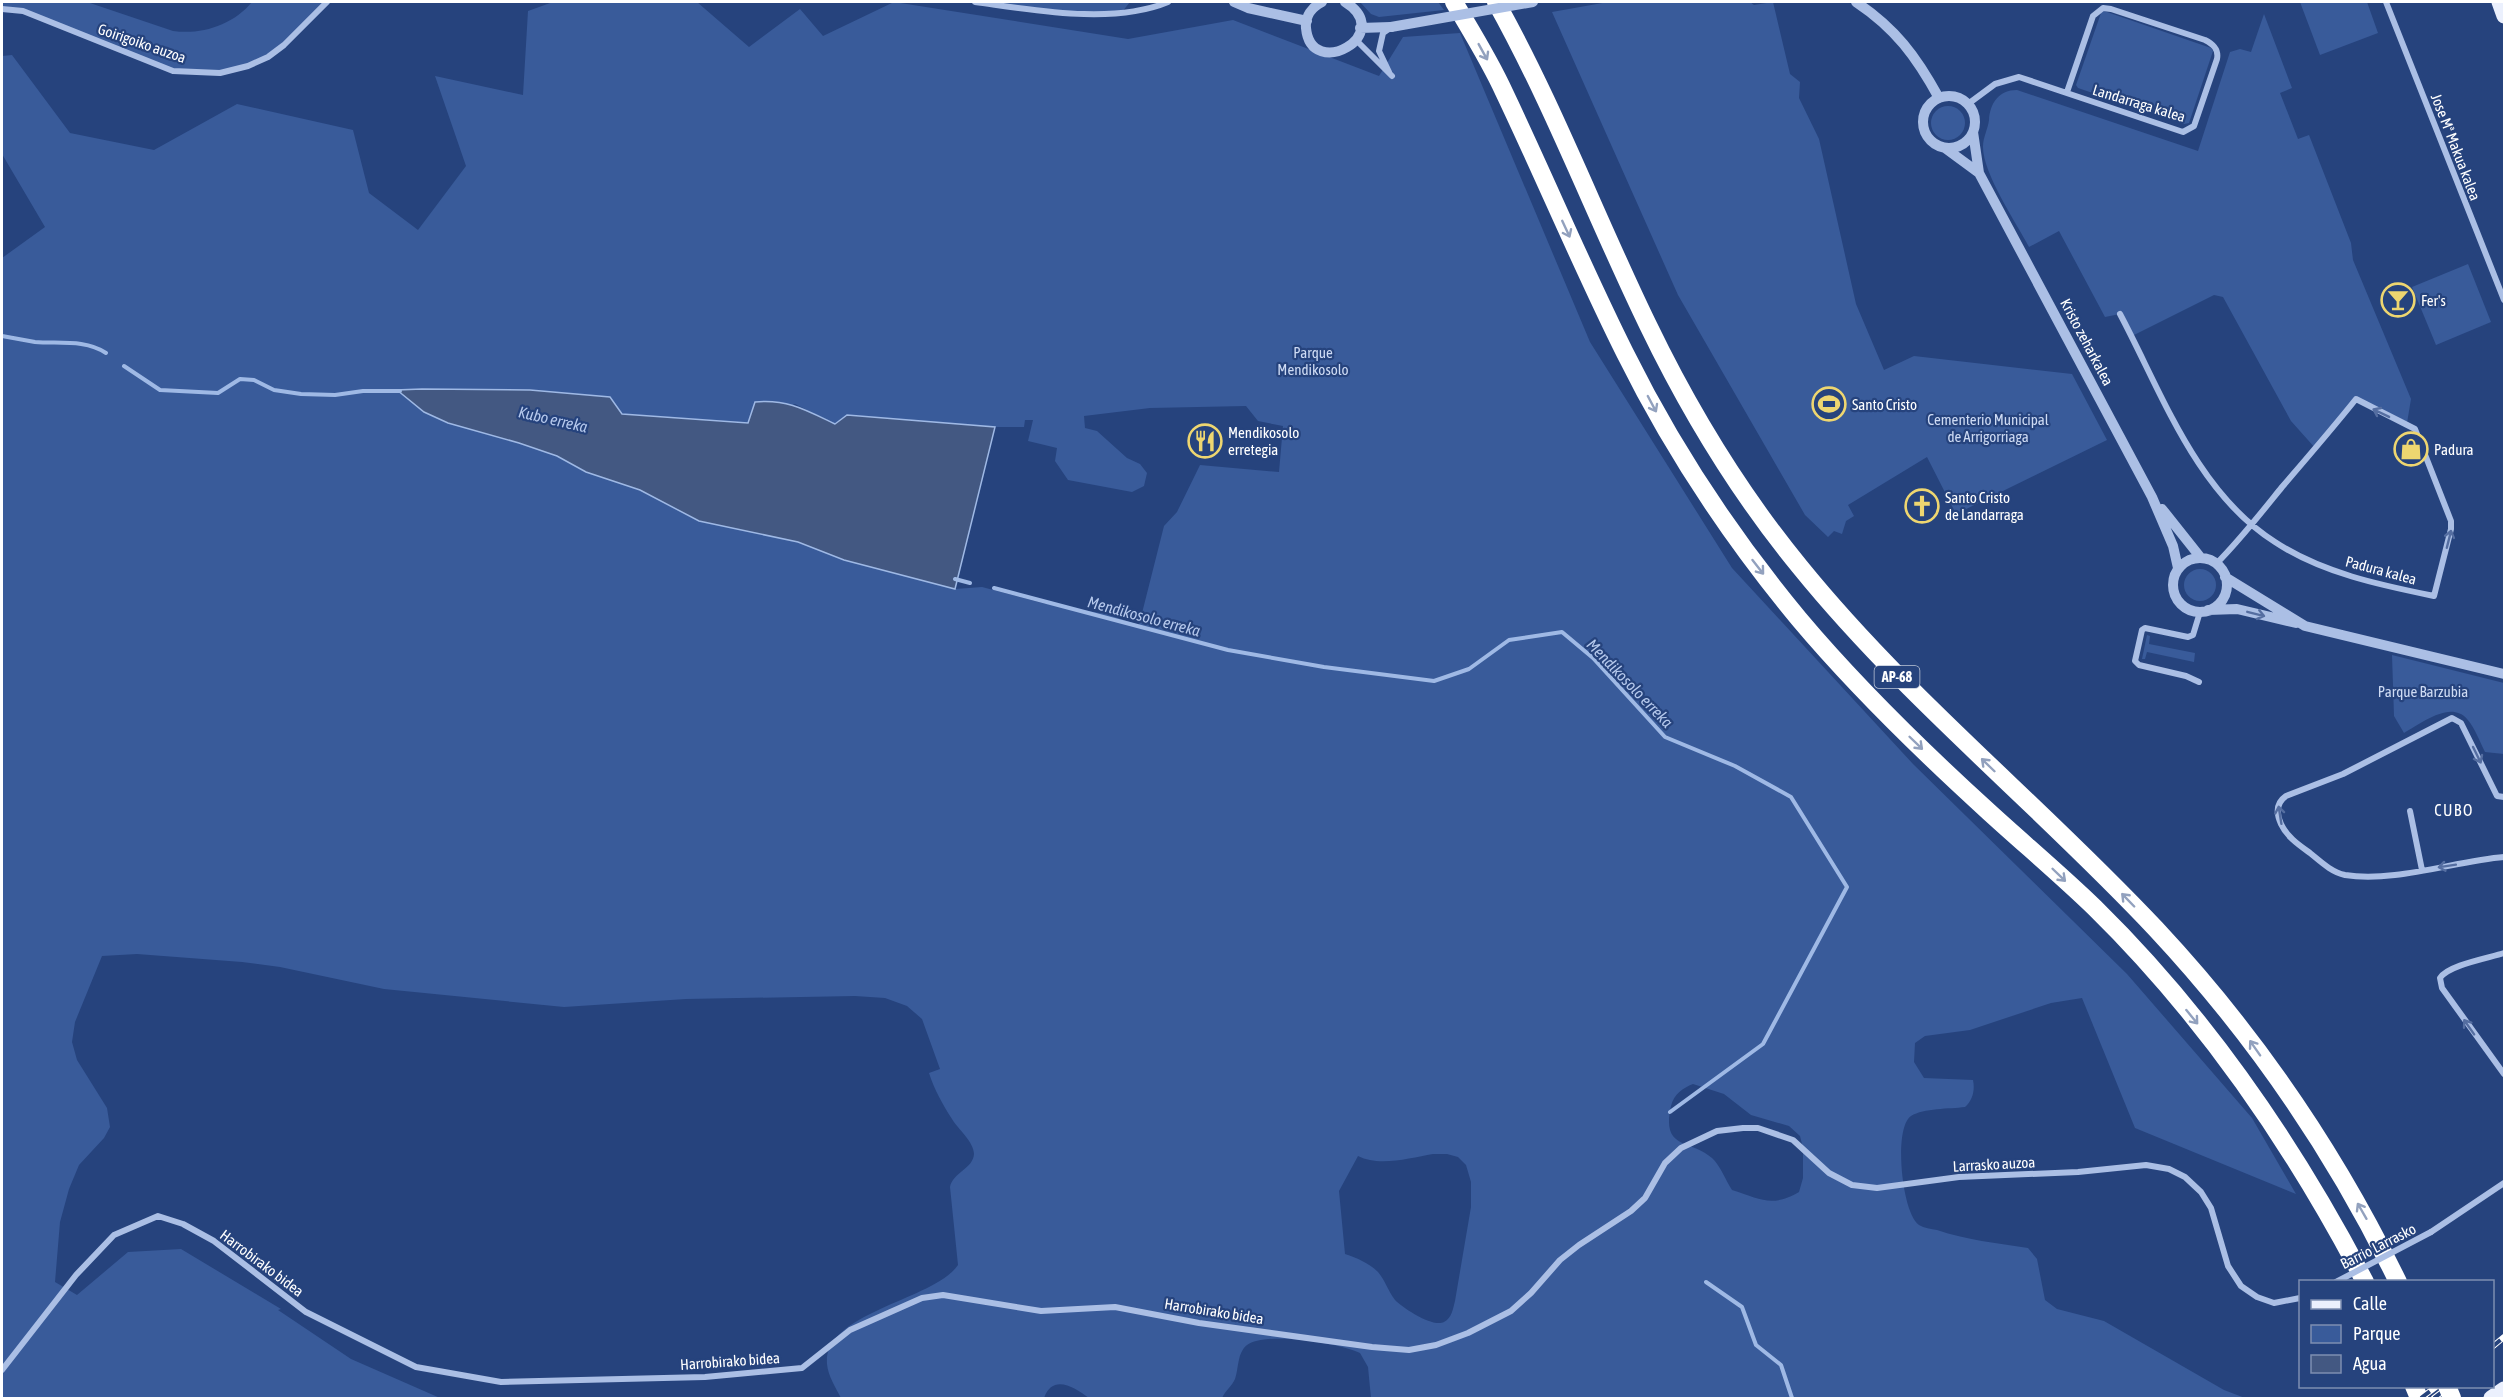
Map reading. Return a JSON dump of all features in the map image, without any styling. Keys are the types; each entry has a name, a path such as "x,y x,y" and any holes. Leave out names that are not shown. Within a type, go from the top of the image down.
{"highway":[{"name":"AP-68","path":"1454,2 1503,89 1626,355 1680,454 1731,531 1798,618 1874,702 1987,810 2095,908 2162,981 2224,1057 2291,1151 2364,1280"},
{"name":"AP-68","path":"1496,2 1552,112 1649,326 1694,411 1758,510 1798,565 1888,668 2110,882 2158,932 2231,1015 2345,1183 2397,1280"}],"main road":[{"path":"2499,2 2505,16"},
{"path":"2492,1398 2505,1389"}],"street":[{"name":"Goirigoiko auzoa","path":"2,9 23,11 173,71 220,73 248,66 268,57 284,45 327,2"},
{"path":"975,2 1092,14 1155,7 1168,2"},
{"path":"1234,2 1248,8 1307,21"},
{"path":"1322,2 1314,7 1307,21 1311,40 1320,49 1340,52 1356,40 1360,28 1357,12 1345,2"},
{"path":"1360,28 1392,27 1533,2"},
{"path":"1856,2 1886,23 1905,43 1939,98"},
{"name":"Jose Mª Makua kalea","path":"2386,2 2505,300"},
{"name":"Landarraga kalea","path":"1968,104 1995,84 2012,77 2023,78 2183,132 2194,126 2217,58 2217,51 2208,42 2103,8 2092,18 2067,92"},
{"path":"1356,40 1390,74 1379,51 1383,33 1392,27"},
{"path":"1954,96 1968,104 1975,117 1973,132 1978,173 1928,137 1923,123 1927,108 1939,98 1954,96"},
{"path":"1945,148 1962,145 1973,132"},
{"name":"Kristo zeharkalea","path":"1978,173 2152,497"},
{"name":"Padura kalea","path":"2120,314 2204,473 2251,525 2286,549 2341,573 2434,596 2451,521 2415,429 2407,423 2373,410 2356,399 2251,525 2216,564"},
{"path":"2152,497 2201,558 2216,564 2225,577 2305,626"},
{"path":"2152,497 2173,546 2178,568 2173,585 2177,599 2191,610 2237,609 2505,674"},
{"path":"2178,568 2186,562 2201,558"},
{"path":"2199,682 2186,676 2139,665 2136,661 2142,630 2145,628 2188,637 2193,635 2204,611 2219,603 2223,597 2225,577"},
{"path":"2501,796 2461,723 2452,718 2343,774 2286,796 2279,802 2277,809 2281,824 2290,838 2331,869 2344,874 2391,874 2505,857"},
{"path":"2410,811 2422,870"},
{"path":"2505,953 2455,968 2443,973 2440,978 2442,988 2505,1074"},
{"name":"Larrasko auzoa","path":"1532,1293 1560,1260 1578,1245 1631,1211 1645,1198 1665,1163 1681,1148 1717,1131 1758,1128 1793,1140 1830,1173 1852,1185 1877,1188 1959,1177 2078,1172 2146,1165 2169,1169 2185,1177 2201,1192 2211,1208 2228,1266 2241,1286 2257,1297 2274,1303 2299,1298"},
{"name":"Barrio Larrasko","path":"2338,1280 2431,1232 2505,1183"},
{"name":"Harrobirako bidea","path":"2,1370 69,1284 114,1235 158,1216 183,1224 214,1241 306,1312 416,1367 501,1382 705,1377 802,1368 850,1330 922,1298 943,1295 1041,1311 1115,1308 1210,1324 1372,1347 1409,1350 1436,1345 1468,1333 1511,1311 1532,1293"}],"green space":[{"path":"2,2 87,2 173,31 184,32 216,27 236,17 252,2 327,2 268,57 220,73 173,71 23,11 2,9"},
{"name":"Parque Mendikosolo","path":"553,2 697,2 749,47 800,9 823,36 894,2 1128,39 1233,20 1379,76 1403,37 1460,33 1590,342 1732,568 1913,764 2127,974 2252,1118 2296,1194 2135,1128 2082,998 2051,1003 1970,1030 1925,1036 1915,1043 1914,1062 1924,1078 1973,1080 1974,1087 1972,1098 1965,1107 1916,1113 1905,1124 1902,1137 1902,1171 1904,1189 1913,1218 1919,1225 1970,1239 2028,1248 2037,1259 2045,1300 2057,1309 2104,1321 2224,1390 2245,1398 1371,1398 1368,1367 1360,1353 1320,1342 1269,1339 1256,1341 1244,1348 1235,1379 1222,1398 1089,1398 1071,1387 1059,1384 1048,1390 1044,1398 841,1398 827,1364 831,1346 843,1332 861,1319 946,1277 958,1265 950,1187 955,1178 973,1159 974,1154 969,1140 952,1119 936,1091 929,1073 940,1069 922,1019 907,1006 885,998 855,996 686,999 564,1007 384,989 280,967 242,962 137,954 102,956 75,1022 72,1042 77,1060 107,1108 110,1127 104,1138 79,1165 69,1189 60,1222 55,1282 77,1295 128,1252 181,1249 281,1309 278,1310 351,1359 440,1398 2,1398 2,258 45,227 2,154 2,56 12,55 70,133 154,150 237,104 353,130 369,193 418,230 466,166 435,76 523,95 528,11","holes":["452,390 530,390 610,397 622,414 749,423 795,404 835,424 847,415 995,427 1024,427 1025,420 1033,420 1028,441 1057,448 1055,461 1068,480 1132,492 1144,486 1147,473 1140,464 1127,458 1097,431 1085,428 1084,416 1150,408 1246,406 1258,421 1283,426 1279,472 1200,465 1177,512 1164,526 1139,625 1106,614 1042,603 982,587 955,589 844,560 798,542 699,521 640,490 586,472 557,456 519,443","1693,1084 1724,1094 1751,1115 1789,1126 1800,1136 1803,1148 1803,1178 1799,1192 1773,1201 1732,1190 1712,1158 1679,1141 1670,1130 1672,1102 1682,1090","1433,1154 1458,1157 1466,1165 1471,1182 1471,1207 1455,1301 1452,1313 1444,1322 1426,1320 1404,1308 1395,1300 1374,1269 1363,1261 1345,1254 1339,1191 1358,1156 1375,1161"]},
{"path":"975,2 1130,2 1122,12 1092,14"},
{"path":"1360,2 1438,2 1444,10 1379,17 1371,14"},
{"name":"Cementerio Municipal de Arrigorriaga","path":"1608,2 1750,2 1754,5 1773,2 1790,74 1800,82 1799,98 1819,139 1856,304 1884,370 1914,356 2072,374 2107,440 1956,514 1927,457 1848,505 1854,516 1846,521 1842,534 1834,531 1828,537 1805,515 1678,295 1552,12"},
{"path":"2300,2 2367,2 2378,33 2320,55"},
{"path":"2104,11 2211,48 2213,51 2189,123 2184,124 2078,88 2076,85 2101,13"},
{"path":"2264,14 2292,88 2280,93 2298,139 2309,135 2351,243 2353,260 2411,399 2407,423 2356,399 2316,449 2291,421 2223,297 2214,295 2132,336 2120,314 2105,317 2059,231 2029,247 2001,198 1984,158 1983,147 1991,108 2000,95 2017,90 2198,151 2230,52 2240,49 2251,52"},
{"path":"1948,106 1960,111 1965,123 1960,135 1948,140 1936,135 1931,123 1936,111"},
{"path":"2468,264 2491,322 2436,345 2412,287"},
{"path":"2200,569 2211,574 2216,585 2211,596 2200,601 2189,596 2184,585 2189,574"},
{"path":"2147,635 2150,636 2149,644 2195,653 2194,662 2147,652 2145,659 2142,659"},
{"name":"Parque Barzubia","path":"2392,655 2504,683 2504,754 2485,752 2467,719 2452,712 2436,715 2404,733 2394,716"}],"water":[{"path":"397,390 530,390 610,397 622,414 748,423 755,402 777,402 815,414 835,424 847,415 995,427 955,589 844,560 798,542 699,521 640,490 586,472 557,456 448,423 424,412"}],"waterway":[{"name":"Kubo erreka","path":"2,336 35,342 80,344 106,353"},
{"name":"Kubo erreka","path":"124,366 160,390 218,393 240,379 254,380 274,390 301,394 335,395 363,391 400,391"},
{"name":"Mendikosolo erreka","path":"955,579 970,583"},
{"name":"Mendikosolo erreka","path":"994,588 1228,650 1324,667 1434,681 1469,669 1509,640 1562,632 1593,658 1665,737 1735,766 1791,797 1847,887 1763,1044 1670,1112"},
{"name":"Mendikosolo erreka","path":"1706,1282 1742,1307 1756,1345 1781,1365 1792,1398"}],"railway":[{"path":"2494,1345 2504,1337"},
{"path":"2421,1398 2434,1388"},
{"path":"2434,1398 2447,1388"}],"place":[{"name":"Fer's","path":"2398,300"},
{"name":"Santo Cristo","path":"1829,404"},
{"name":"Mendikosolo erretegia","path":"1205,441"},
{"name":"Padura","path":"2411,449"},
{"name":"Santo Cristo de Landarraga","path":"1922,506"}],"district":[{"name":"CUBO","path":"2454,810"}]}
